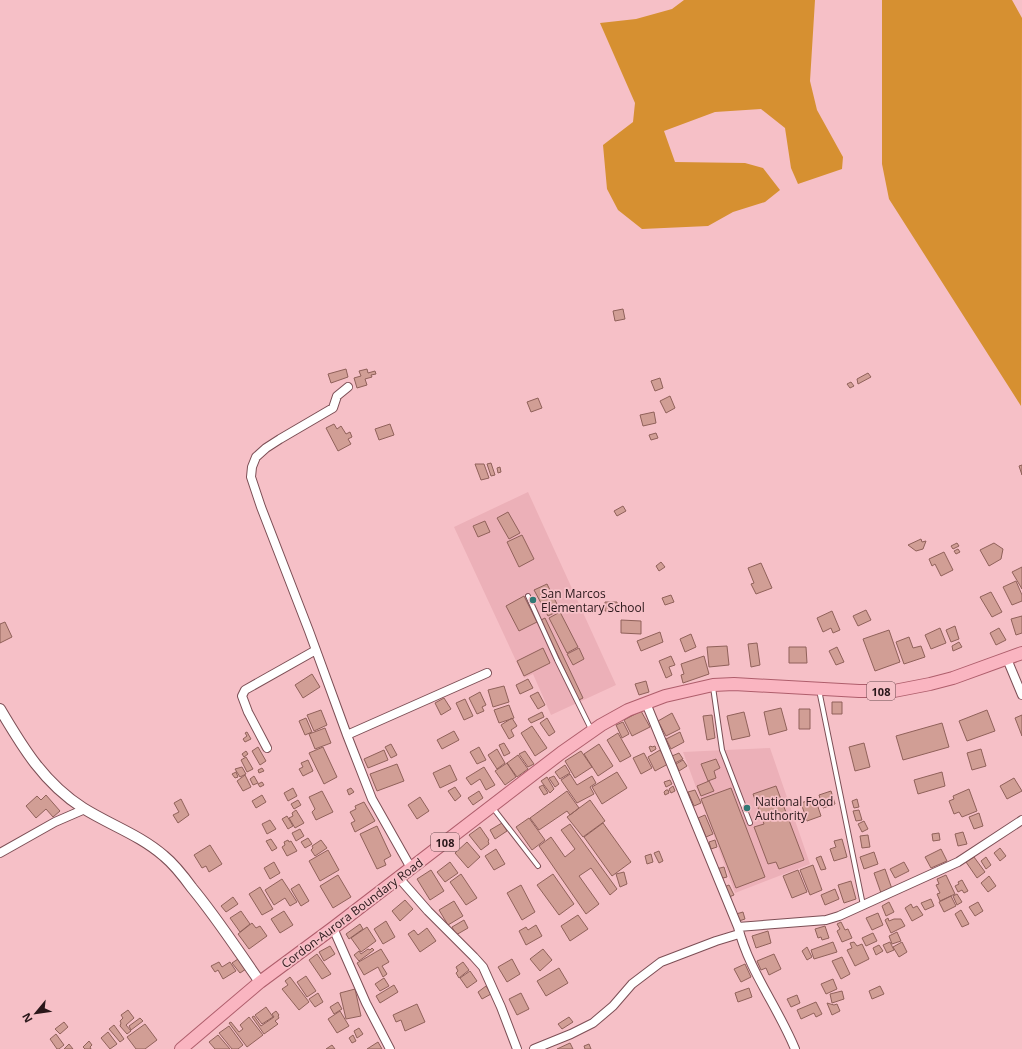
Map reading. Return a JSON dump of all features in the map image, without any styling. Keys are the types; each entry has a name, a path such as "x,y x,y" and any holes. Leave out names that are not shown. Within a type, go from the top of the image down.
{"main road":[{"name":"Cordon-Aurora Boundary Road","path":"180,1049 260,982 399,878 561,753 614,718 665,696 712,685 734,684 859,691 894,691 930,684 1022,653"}],"street":[{"path":"348,387 337,396 333,408 266,448 256,457 252,467 251,477 253,486 372,799 411,868"},
{"path":"267,748 243,701 242,696 245,690 316,650"},
{"path":"1007,659 1022,695"},
{"path":"347,735 488,673"},
{"path":"646,703 739,931 747,957 776,1007 795,1049"},
{"path":"0,709 32,761 60,791 85,809 138,838 165,857 201,899 260,982"},
{"path":"0,853 55,822 85,809"},
{"path":"534,1049 593,1023 613,1006 632,984 661,962 739,931 826,920 839,916 958,862 1022,820"},
{"path":"399,878 428,911 474,956 483,968 490,981 517,1049"},
{"path":"333,928 366,1003 390,1049"}],"lane":[{"path":"528,596 592,732"},
{"path":"712,685 722,750 750,823"},
{"path":"819,689 863,905"},
{"path":"491,806 538,866"}],"shaded area":[{"path":"684,0 815,0 810,81 817,110 843,157 842,169 798,184 791,168 785,128 761,109 715,112 664,131 675,162 745,163 763,168 780,190 765,202 733,212 708,226 642,229 618,210 607,189 603,145 633,122 635,103 600,23 636,19 672,9"},
{"path":"882,0 1012,0 1022,18 1021,406 889,199 882,164"},
{"name":"San Marcos Elementary School","path":"528,492 616,685 551,715 533,674 524,678 454,527"},
{"name":"National Food Authority","path":"770,748 810,864 735,893 683,752"}],"building":[{"path":"623,309 625,319 615,321 613,311"},
{"path":"346,369 348,377 331,383 328,374"},
{"path":"367,369 368,373 375,371 376,374 365,379 367,385 357,388 354,378 361,376 359,371"},
{"path":"868,373 871,377 858,384 857,379"},
{"path":"660,378 663,388 655,391 651,381"},
{"path":"851,382 854,386 850,388 847,384"},
{"path":"670,396 675,408 666,413 660,401"},
{"path":"538,398 542,408 531,412 527,402"},
{"path":"654,412 656,423 643,426 640,415"},
{"path":"334,424 337,429 341,426 346,434 350,432 352,437 348,439 351,444 338,451 326,428"},
{"path":"390,424 394,435 379,440 375,429"},
{"path":"656,433 658,438 651,440 649,435"},
{"path":"491,463 495,475 491,476 487,464"},
{"path":"475,464 484,464 489,478 481,480"},
{"path":"1022,465 1022,475 1019,466"},
{"path":"500,467 501,472 498,473 497,468"},
{"path":"623,506 626,511 617,516 614,511"},
{"path":"508,512 520,533 509,539 497,518"},
{"path":"485,521 490,532 478,537 473,526"},
{"path":"522,535 534,559 519,567 507,542"},
{"path":"921,539 922,542 926,541 923,549 916,551 908,545"},
{"path":"957,543 959,546 953,549 951,546"},
{"path":"994,543 1003,549 1001,559 989,566 980,550"},
{"path":"958,549 960,552 956,554 954,551"},
{"path":"944,552 953,570 941,576 935,564 932,566 929,559"},
{"path":"661,562 665,567 659,571 656,566"},
{"path":"761,563 772,588 756,594 751,584 754,583 748,568"},
{"path":"1022,567 1022,589 1012,572"},
{"path":"1016,581 1022,595 1022,601 1012,605 1003,587"},
{"path":"547,584 560,610 548,616 534,590"},
{"path":"991,592 1002,612 992,617 980,597"},
{"path":"671,595 674,602 665,605 662,598"},
{"name":"San Marcos Elementary School","path":"524,596 537,622 519,631 506,606"},
{"path":"605,602 617,602 617,611 605,611"},
{"path":"866,610 871,620 858,626 853,616"},
{"path":"832,611 840,630 833,633 831,628 823,632 817,618"},
{"path":"560,612 578,647 567,653 549,618"},
{"path":"1022,616 1022,633 1016,635 1011,619"},
{"path":"545,618 583,698 579,700 541,620"},
{"path":"621,620 641,621 641,634 621,633"},
{"path":"5,622 12,637 0,643 0,624"},
{"path":"955,626 959,639 951,642 946,630"},
{"path":"940,628 946,643 931,649 925,635"},
{"path":"999,628 1006,640 996,645 990,633"},
{"path":"889,630 900,662 875,671 863,639"},
{"path":"660,632 663,642 641,651 637,641"},
{"path":"691,634 696,647 685,652 680,639"},
{"path":"909,637 913,648 921,646 925,657 904,664 896,642"},
{"path":"959,642 962,647 953,651 952,646"},
{"path":"757,643 760,665 751,667 748,644"},
{"path":"727,646 729,665 709,667 707,647"},
{"path":"789,647 806,647 807,663 789,663"},
{"path":"837,647 844,662 836,665 829,651"},
{"path":"543,648 550,663 524,676 517,661"},
{"path":"579,648 584,659 573,665 567,654"},
{"path":"671,656 675,665 669,667 672,675 666,678 659,661"},
{"path":"704,656 709,674 683,683 681,675 684,674 681,664"},
{"path":"312,674 320,687 303,698 295,685"},
{"path":"528,679 533,688 520,694 516,685"},
{"path":"646,681 649,692 639,695 635,684"},
{"path":"504,686 509,702 493,707 488,690"},
{"path":"480,692 486,705 482,707 484,711 477,714 469,698"},
{"path":"538,692 545,705 538,709 530,696"},
{"path":"444,698 451,709 441,715 435,703"},
{"path":"465,699 473,716 464,720 456,703"},
{"path":"832,702 842,702 842,714 832,714"},
{"path":"509,705 514,718 499,723 494,710"},
{"path":"781,708 787,730 769,735 764,712"},
{"path":"799,709 810,709 810,729 799,729"},
{"path":"321,710 327,725 314,731 307,715"},
{"path":"987,710 995,731 967,741 959,721"},
{"path":"641,711 650,727 632,736 624,720"},
{"path":"542,712 544,717 531,723 528,719"},
{"path":"744,712 750,736 732,740 727,716"},
{"path":"672,713 680,729 666,736 658,721"},
{"path":"712,715 715,738 707,740 703,716"},
{"path":"1022,715 1022,736 1015,718"},
{"path":"306,718 312,732 305,735 299,721"},
{"path":"512,718 517,726 511,730 514,736 509,739 501,725"},
{"path":"547,718 555,732 549,736 540,723"},
{"path":"623,722 629,734 622,738 616,725"},
{"path":"942,723 949,747 903,760 896,736"},
{"path":"532,726 547,748 535,756 521,733"},
{"path":"325,728 331,743 315,749 309,734"},
{"path":"454,731 459,740 442,749 437,740"},
{"path":"247,732 251,739 245,742 243,739 247,736 245,733"},
{"path":"680,732 684,742 671,749 666,739"},
{"path":"618,733 631,756 620,762 607,740"},
{"path":"504,743 510,753 504,756 499,745"},
{"path":"864,743 870,767 855,771 849,747"},
{"path":"391,744 397,755 391,758 385,747"},
{"path":"599,744 613,766 598,776 584,754"},
{"path":"655,746 656,749 651,752 649,747"},
{"path":"258,747 266,761 260,765 252,751"},
{"path":"323,747 337,777 324,784 309,753"},
{"path":"479,747 486,760 477,764 470,752"},
{"path":"497,749 505,763 497,769 488,755"},
{"path":"981,749 986,766 972,770 967,753"},
{"path":"384,750 388,760 368,768 364,759"},
{"path":"660,750 668,764 655,771 648,757"},
{"path":"246,751 248,754 244,757 242,754"},
{"path":"525,751 534,764 528,767 519,754"},
{"path":"581,751 592,767 575,778 565,761"},
{"path":"644,753 652,768 641,774 633,758"},
{"path":"679,753 683,759 675,763 672,756"},
{"path":"518,755 528,769 517,777 507,763"},
{"path":"246,757 253,769 247,772 241,760"},
{"path":"716,759 720,768 714,771 716,778 708,781 701,764"},
{"path":"308,760 313,771 303,776 299,769 303,767 301,763"},
{"path":"683,760 687,766 679,771 676,764"},
{"path":"507,763 516,777 505,785 495,771"},
{"path":"397,764 404,781 377,791 370,774"},
{"path":"450,765 457,780 440,788 433,773"},
{"path":"565,765 570,773 560,779 555,772"},
{"path":"242,767 246,774 240,777 235,769"},
{"path":"484,767 495,785 486,790 480,779 471,785 466,778"},
{"path":"262,768 264,771 259,773 258,770"},
{"path":"236,772 238,777 235,778 232,774"},
{"path":"617,772 627,788 602,804 592,787"},
{"path":"942,772 945,786 918,794 914,780"},
{"path":"570,774 577,785 592,776 596,783 590,787 594,794 577,803 561,780"},
{"path":"245,775 251,787 243,791 237,781"},
{"path":"254,776 258,783 253,785 250,779"},
{"path":"554,776 559,784 555,787 549,778"},
{"path":"547,777 554,789 550,793 541,781"},
{"path":"1014,778 1022,791 1007,799 1000,786"},
{"path":"670,780 672,784 666,787 664,782"},
{"path":"709,781 714,791 701,796 697,786"},
{"path":"262,782 264,785 260,787 258,784"},
{"path":"543,785 548,793 544,795 539,787"},
{"path":"673,786 675,791 671,793 669,789"},
{"path":"776,786 804,860 779,869 776,862 768,864 754,827 764,824 753,794"},
{"path":"455,787 461,796 455,801 448,791"},
{"path":"293,788 297,796 288,801 284,793"},
{"path":"351,788 354,792 349,795 347,790"},
{"path":"731,788 765,877 736,888 701,799"},
{"path":"969,789 977,811 962,817 959,812 954,814 949,801 954,799 953,796"},
{"path":"668,790 669,793 665,795 664,792"},
{"path":"695,790 701,803 694,806 688,792"},
{"path":"322,791 333,812 316,820 312,812 315,809 309,797"},
{"path":"479,791 483,798 473,805 468,798"},
{"path":"567,791 579,808 570,815 567,811 539,830 530,818"},
{"path":"831,791 835,804 823,808 819,795"},
{"path":"46,795 60,811 53,817 46,809 36,818 26,806 37,796 41,800"},
{"path":"262,795 266,802 256,808 252,801"},
{"path":"420,797 429,811 417,819 408,805"},
{"path":"815,798 821,816 807,821 801,803"},
{"path":"181,799 189,815 178,823 173,815 179,812 174,803"},
{"path":"857,799 859,807 854,808 852,801"},
{"path":"298,800 301,805 294,809 291,804"},
{"path":"590,800 605,821 583,837 567,817"},
{"path":"364,802 375,821 355,832 351,823 355,821 350,812 356,809 355,806"},
{"path":"296,810 304,823 295,828 289,818 293,816 292,813"},
{"path":"859,810 862,820 856,821 853,811"},
{"path":"979,813 983,826 974,829 969,817"},
{"path":"705,815 713,834 706,837 698,818"},
{"path":"287,816 293,826 288,829 282,819"},
{"path":"529,818 545,840 532,850 516,827"},
{"path":"270,820 276,829 267,834 262,824"},
{"path":"864,821 868,829 862,832 858,824"},
{"path":"502,823 507,831 495,839 490,830"},
{"path":"603,823 631,862 612,876 584,837"},
{"path":"570,824 617,889 610,895 591,868 579,876 599,904 586,914 539,846 551,837 565,857 575,849 561,830"},
{"path":"377,826 391,856 384,860 386,865 377,869 360,834"},
{"path":"480,827 489,840 489,844 481,850 469,835"},
{"path":"300,829 304,836 296,841 292,833"},
{"path":"963,832 967,844 958,846 955,834"},
{"path":"939,833 940,840 933,841 932,834"},
{"path":"868,835 870,847 862,848 860,836"},
{"path":"308,838 312,844 305,848 301,842"},
{"path":"271,839 277,848 272,851 266,841"},
{"path":"842,839 847,857 834,861 830,849 836,847 834,841"},
{"path":"288,840 289,842 291,841 297,851 287,856 282,847 285,845 284,842"},
{"path":"321,840 327,848 315,856 311,850 313,848 312,846"},
{"path":"715,840 717,847 711,849 709,842"},
{"path":"467,842 480,857 468,868 455,853"},
{"path":"210,845 222,864 209,872 206,866 202,868 194,855"},
{"path":"1000,848 1006,856 1000,861 994,853"},
{"path":"496,849 505,864 494,870 485,856"},
{"path":"941,849 947,861 931,868 925,857"},
{"path":"328,850 339,870 320,881 309,861"},
{"path":"659,851 663,861 659,863 654,853"},
{"path":"874,852 878,864 864,869 860,857"},
{"path":"651,854 653,862 647,864 645,856"},
{"path":"821,856 826,869 821,870 816,858"},
{"path":"974,857 985,872 977,878 966,862"},
{"path":"986,857 991,865 986,869 981,861"},
{"path":"274,862 280,873 270,879 264,868"},
{"path":"450,862 458,873 445,882 437,872"},
{"path":"904,862 909,871 895,878 890,869"},
{"path":"813,865 822,890 810,895 800,870"},
{"path":"724,867 727,877 719,879 716,869"},
{"path":"885,869 892,889 881,893 874,873"},
{"path":"431,870 444,891 430,900 417,879"},
{"path":"798,870 807,892 792,898 783,876"},
{"path":"624,872 627,884 620,887 616,874"},
{"path":"461,874 477,898 466,905 450,882"},
{"path":"553,874 574,904 559,915 537,885"},
{"path":"338,875 351,897 333,908 320,886"},
{"path":"946,875 955,894 940,901 937,894 940,893 936,885 939,884 937,879"},
{"path":"989,876 996,886 988,892 981,883"},
{"path":"282,879 297,902 290,906 285,898 274,905 265,890"},
{"path":"962,880 968,891 964,893 962,890 958,892 955,886"},
{"path":"851,881 856,899 844,903 838,885"},
{"path":"299,884 309,901 301,906 291,889"},
{"path":"521,885 535,912 522,920 507,893"},
{"path":"729,885 734,895 729,897 724,887"},
{"path":"260,887 273,909 262,915 249,894"},
{"path":"835,889 839,899 825,905 821,895"},
{"path":"957,894 962,902 957,905 953,896"},
{"path":"951,896 956,906 944,912 939,902"},
{"path":"233,897 238,904 226,912 221,906"},
{"path":"931,899 934,906 925,910 921,903"},
{"path":"405,900 413,909 400,921 392,911"},
{"path":"454,901 463,916 448,925 439,910"},
{"path":"889,902 894,912 886,916 882,906"},
{"path":"978,902 983,911 975,916 969,907"},
{"path":"911,904 913,908 917,906 923,915 912,921 905,908"},
{"path":"961,910 969,924 962,927 955,914"},
{"path":"241,911 250,924 240,932 230,918"},
{"path":"284,911 293,925 280,933 271,919"},
{"path":"743,912 745,919 739,921 736,914"},
{"path":"878,913 883,925 872,930 866,918"},
{"path":"578,915 588,929 570,941 561,926"},
{"path":"888,918 889,921 901,919 905,926 891,933 885,920"},
{"path":"464,920 468,928 456,935 452,927"},
{"path":"386,921 395,937 383,944 374,929"},
{"path":"841,922 845,930 848,929 852,938 842,942 837,931 840,929 837,924"},
{"path":"252,923 256,928 260,926 267,936 249,949 238,934"},
{"path":"360,924 363,929 349,939 346,934"},
{"path":"536,925 542,936 526,945 519,931 526,927 528,930"},
{"path":"825,926 829,938 822,940 821,937 818,938 815,929"},
{"path":"367,927 376,941 361,952 351,938"},
{"path":"427,928 436,941 420,952 408,934 414,930 418,935"},
{"path":"768,931 771,943 756,948 752,936"},
{"path":"897,932 901,941 892,944 889,936"},
{"path":"873,933 877,941 866,946 862,938"},
{"path":"833,942 837,952 814,959 811,950"},
{"path":"854,942 857,946 862,944 869,959 855,966 847,950 852,948 850,943"},
{"path":"890,942 894,950 887,953 883,945"},
{"path":"902,942 907,952 899,957 893,947"},
{"path":"879,945 883,951 876,955 873,948"},
{"path":"330,946 335,954 324,961 319,952"},
{"path":"807,947 812,957 807,960 802,951"},
{"path":"372,948 374,950 359,961 354,955 359,951 361,954"},
{"path":"381,949 389,962 382,966 387,974 383,977 378,967 364,975 357,963"},
{"path":"543,949 552,960 540,971 530,959"},
{"path":"317,954 331,974 322,979 309,960"},
{"path":"774,954 781,969 769,975 766,968 761,970 757,961"},
{"path":"842,957 850,974 841,979 832,961"},
{"path":"238,959 246,969 240,973 232,963"},
{"path":"512,959 520,974 507,982 498,967"},
{"path":"219,962 222,967 230,962 236,971 223,979 218,970 215,972 211,966"},
{"path":"463,962 469,970 459,978 456,973 458,971 456,967"},
{"path":"745,964 751,977 741,982 734,969"},
{"path":"559,968 568,983 546,996 537,981"},
{"path":"470,971 477,981 467,988 460,978"},
{"path":"306,976 316,991 307,997 297,982"},
{"path":"290,977 309,1002 299,1010 282,989 288,985 285,981"},
{"path":"384,978 389,986 380,991 375,984"},
{"path":"833,979 837,989 826,994 821,984"},
{"path":"394,985 398,992 380,1003 376,996"},
{"path":"486,986 491,994 482,999 478,992"},
{"path":"880,986 884,994 872,999 869,991"},
{"path":"749,988 752,997 738,1002 735,993"},
{"path":"355,989 361,1016 346,1019 340,993"},
{"path":"842,991 844,999 832,1003 830,994"},
{"path":"318,993 323,1002 315,1007 309,999"},
{"path":"521,993 529,1009 517,1015 509,999"},
{"path":"797,995 800,1003 791,1007 787,999"},
{"path":"338,1002 342,1009 334,1014 330,1007"},
{"path":"816,1002 822,1014 816,1017 814,1013 801,1019 797,1010"},
{"path":"827,1003 834,1005 837,1004 840,1011 832,1015"},
{"path":"417,1004 425,1022 405,1031 401,1020 396,1022 393,1015"},
{"path":"266,1007 273,1017 262,1024 255,1015"},
{"path":"128,1010 134,1018 126,1025 131,1031 127,1034 120,1026 120,1021 123,1018 121,1015"},
{"path":"276,1011 279,1018 275,1021 278,1024 264,1034 252,1017 254,1016 261,1026 274,1017 272,1014"},
{"path":"340,1011 349,1026 337,1033 328,1019"},
{"path":"249,1017 263,1035 247,1047 229,1023 231,1022 239,1032 243,1029 240,1025"},
{"path":"569,1017 573,1022 562,1029 558,1024"},
{"path":"140,1018 143,1021 131,1030 129,1026"},
{"path":"64,1022 68,1027 60,1034 55,1029"},
{"path":"145,1024 157,1040 145,1049 136,1049 127,1037"},
{"path":"114,1025 124,1039 120,1042 109,1029"},
{"path":"229,1026 243,1045 238,1049 232,1049 219,1033"},
{"path":"359,1028 363,1034 357,1038 354,1031"},
{"path":"108,1032 117,1044 110,1049 101,1038"},
{"path":"56,1034 64,1045 59,1049 57,1049 50,1039"},
{"path":"218,1035 230,1049 215,1049 209,1042"},
{"path":"353,1035 356,1041 352,1043 349,1038"},
{"path":"89,1041 92,1045 90,1047 91,1049 85,1049 83,1047"},
{"path":"378,1042 382,1049 367,1049"},
{"path":"570,1043 573,1049 557,1049"},
{"path":"69,1044 73,1049 64,1049"},
{"path":"589,1044 591,1049 585,1049 584,1046"},
{"path":"332,1045 335,1049 326,1049"}],"place":[{"name":"San Marcos Elementary School","path":"533,600"},
{"name":"National Food Authority","path":"747,808"}]}
